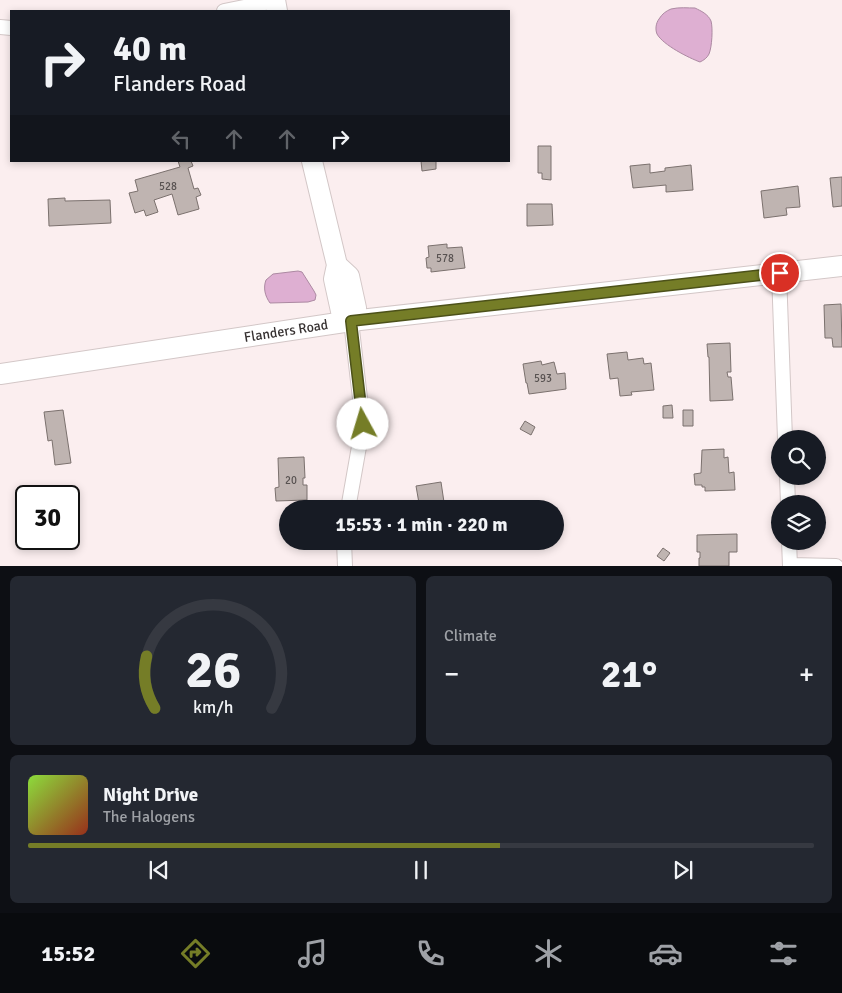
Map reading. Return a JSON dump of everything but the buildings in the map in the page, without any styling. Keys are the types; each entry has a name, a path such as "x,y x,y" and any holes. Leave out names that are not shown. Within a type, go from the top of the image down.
{"street":[{"path":"229,10 275,0"},
{"path":"312,162 337,265 349,276 356,308 351,321 363,424 350,500"},
{"name":"Flanders Road","path":"0,374 351,321 842,266"},
{"path":"780,273 785,430"},
{"path":"344,550 345,566"},
{"path":"789,550 790,565 836,566"}],"shaded area":[{"path":"677,8 695,8 706,15 712,24 710,51 706,58 700,62 670,47 660,38 656,30 658,21 667,11"},
{"path":"302,272 314,291 316,295 315,300 308,302 270,303 265,292 266,280 273,274"}],"route":[{"path":"363,424 351,321 780,273"}]}
